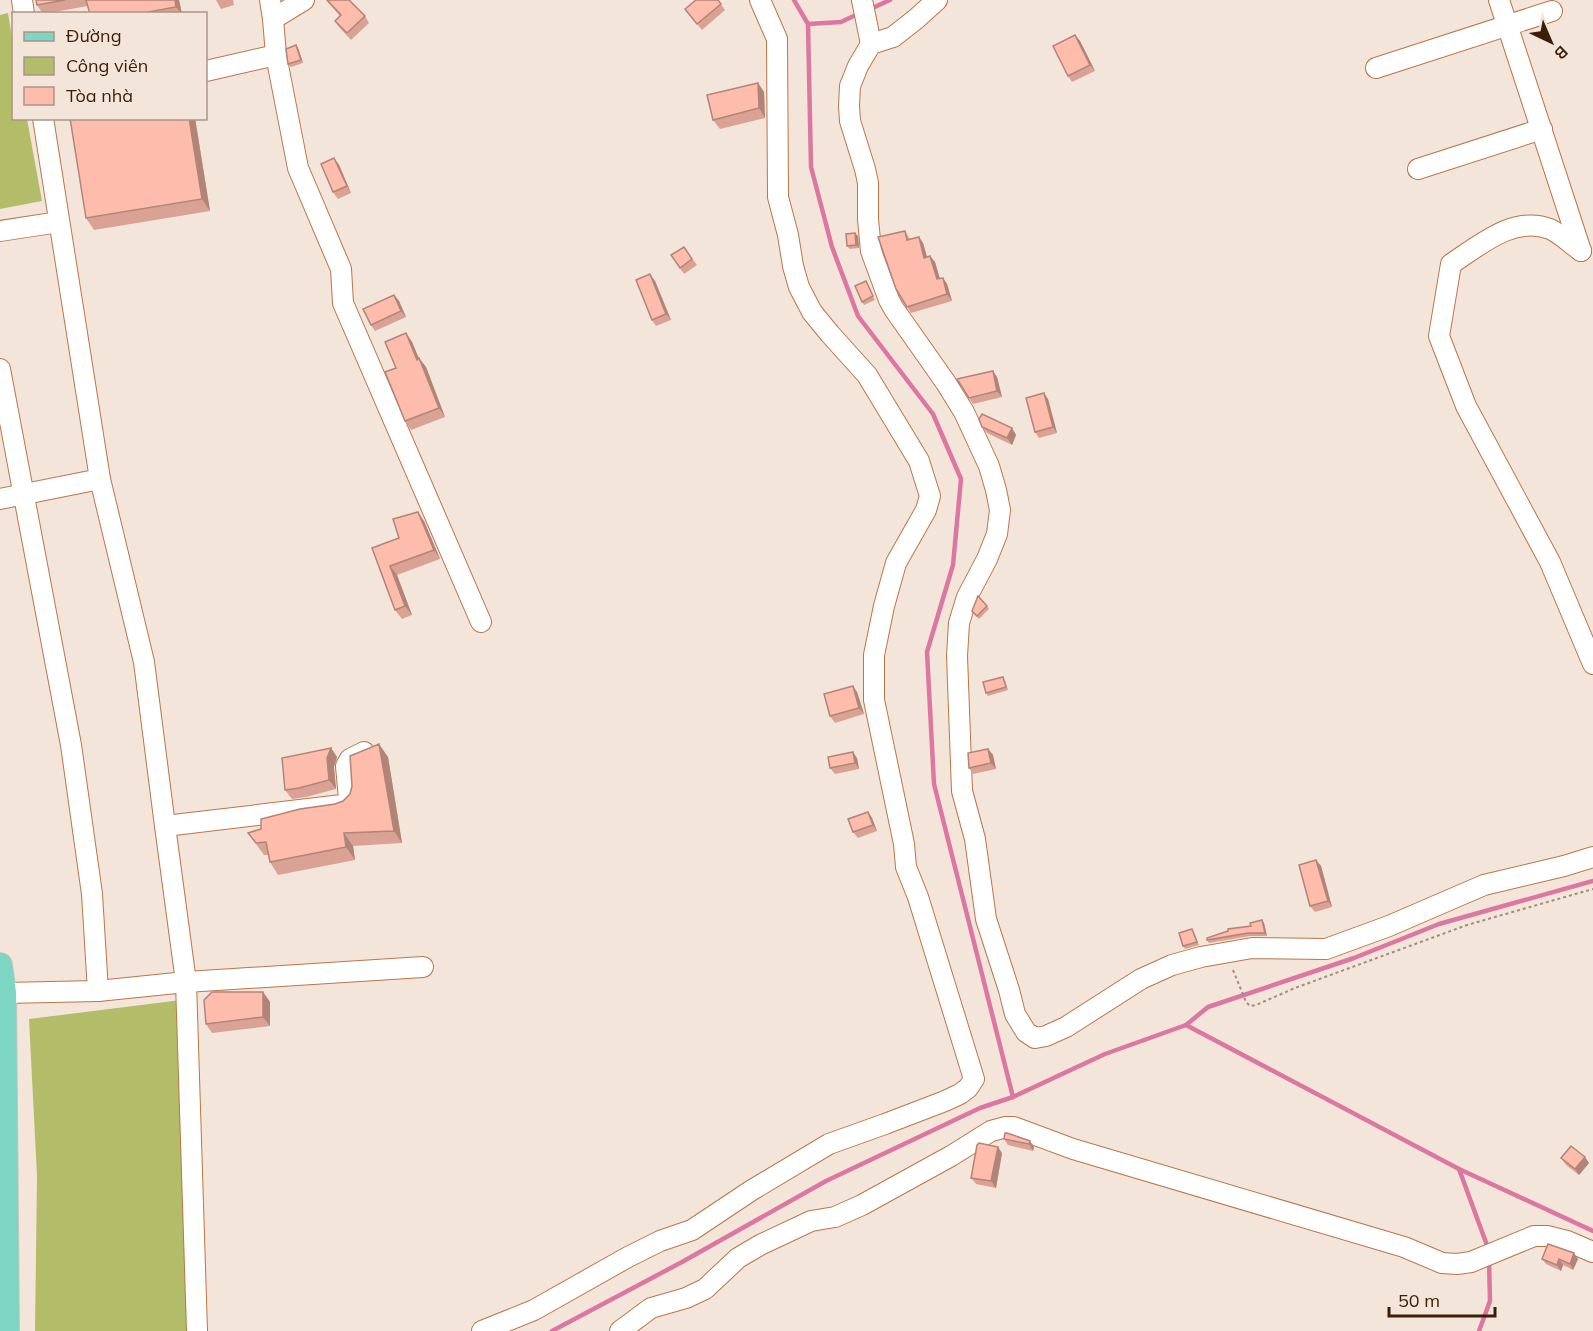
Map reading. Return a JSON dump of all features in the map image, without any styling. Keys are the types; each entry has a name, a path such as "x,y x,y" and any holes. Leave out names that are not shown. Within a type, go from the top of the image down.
{"main road":[{"path":"0,965 4,1271 7,1331"}],"street":[{"path":"304,0 271,10 276,55 298,168 341,269 343,303 480,622"},
{"path":"482,1331 534,1310 660,1241 692,1230 752,1190 829,1144 945,1101 969,1088 974,1079 918,897 906,867 899,819 874,700 874,655 884,606 896,563 926,510 930,496 919,461 867,375 812,312 799,287 778,197 777,39 760,0"},
{"path":"862,0 865,22 872,44"},
{"path":"937,0 893,37 872,44 858,66 850,87 850,121 866,169 871,251 889,300 946,383 968,420 989,466 1000,510 997,534 967,597 959,623 957,656 960,771 962,790 975,839 986,919 1010,990 1015,1014 1026,1032 1035,1038 1066,1027 1141,979 1172,965 1252,948 1326,949 1389,926 1484,885 1593,857"},
{"path":"1499,0 1581,251 1552,230 1534,224 1512,228 1485,242 1451,264 1439,336 1466,406 1550,562 1593,664"},
{"path":"1376,68 1552,11"},
{"path":"207,71 276,55"},
{"path":"43,120 100,479 144,662 186,982 197,1331"},
{"path":"1418,169 1542,129"},
{"path":"0,231 59,222"},
{"path":"0,369 71,745 92,894 98,991"},
{"path":"0,499 100,479"},
{"path":"165,826 342,805 349,799 346,766 348,762 364,752"},
{"path":"2,993 98,991 186,982 423,967"},
{"path":"620,1331 651,1308 686,1298 705,1289 738,1258 760,1245 811,1221 835,1218 951,1156 992,1131 1006,1127 1014,1127 1073,1149 1404,1247 1442,1263 1471,1262 1534,1236 1547,1236 1567,1241 1593,1252"}],"path":[{"path":"1238,985 1246,1002 1250,1006 1256,1005 1337,972 1467,926 1593,889"}],"green space":[{"path":"8,13 12,38 12,120 27,120 42,201 0,209 0,15"},
{"path":"181,1000 188,1331 35,1331 37,1176 29,1019"}],"building":[{"path":"36,0 65,0 37,5"},
{"path":"86,0 175,0 176,7 148,12 89,12"},
{"path":"327,0 349,0 365,16 347,33 335,21 341,15"},
{"path":"696,0 718,0 721,4 697,24 685,9"},
{"path":"1075,35 1090,65 1068,76 1053,46"},
{"path":"296,45 301,60 288,64 286,49"},
{"path":"758,83 759,108 713,120 707,95"},
{"path":"70,120 189,120 202,199 86,218"},
{"path":"334,158 347,186 333,192 321,164"},
{"path":"905,231 907,240 919,237 924,258 930,256 937,279 943,278 947,294 907,307 896,289 878,237"},
{"path":"855,233 856,245 847,246 846,234"},
{"path":"684,247 692,259 680,268 671,255"},
{"path":"650,274 666,314 652,320 636,280"},
{"path":"866,281 873,296 862,302 855,286"},
{"path":"394,295 401,311 371,325 363,309"},
{"path":"406,333 417,360 419,358 439,408 405,421 385,372 396,368 385,342"},
{"path":"993,371 997,391 969,398 957,379"},
{"path":"1044,393 1053,427 1035,432 1026,398"},
{"path":"982,414 1012,428 1007,438 982,427 979,419"},
{"path":"418,512 434,550 390,566 405,606 395,610 372,548 399,538 393,519"},
{"path":"978,596 987,606 977,616 972,611"},
{"path":"1003,677 1006,687 986,693 983,682"},
{"path":"853,686 859,708 830,716 824,694"},
{"path":"379,744 394,831 344,833 346,847 270,862 266,842 256,843 248,833 261,829 261,819 343,801 350,794 352,786 350,756"},
{"path":"331,748 327,758 329,780 285,790 282,758"},
{"path":"988,749 991,763 969,768 968,753"},
{"path":"853,752 855,763 830,768 828,757"},
{"path":"868,812 873,825 853,832 848,819"},
{"path":"1316,860 1328,901 1310,906 1299,865"},
{"path":"1262,920 1265,933 1248,933 1207,940 1228,929 1251,926 1250,923"},
{"path":"1192,929 1197,942 1183,946 1179,933"},
{"path":"212,992 263,992 263,1017 206,1024 204,1000"},
{"path":"1005,1133 1030,1141 1029,1144 1004,1139"},
{"path":"979,1143 998,1147 991,1181 971,1178"},
{"path":"1571,1146 1585,1157 1575,1169 1561,1158"},
{"path":"1548,1244 1574,1253 1570,1264 1559,1259 1557,1265 1542,1259"}],"waterway":[{"path":"794,0 808,24 811,167 832,247 858,316 933,414 961,479 953,565 927,652 934,784 1013,1097 1105,1054 1186,1025 1208,1007 1354,958 1439,924 1593,881"},
{"path":"868,10 890,0"},
{"path":"808,24 841,22 860,13"},
{"path":"1186,1025 1459,1169 1593,1231"},
{"path":"552,1331 682,1262 826,1181 980,1108 1013,1097"},
{"path":"1459,1169 1488,1248"},
{"path":"1479,1331 1490,1301 1489,1260"}]}
